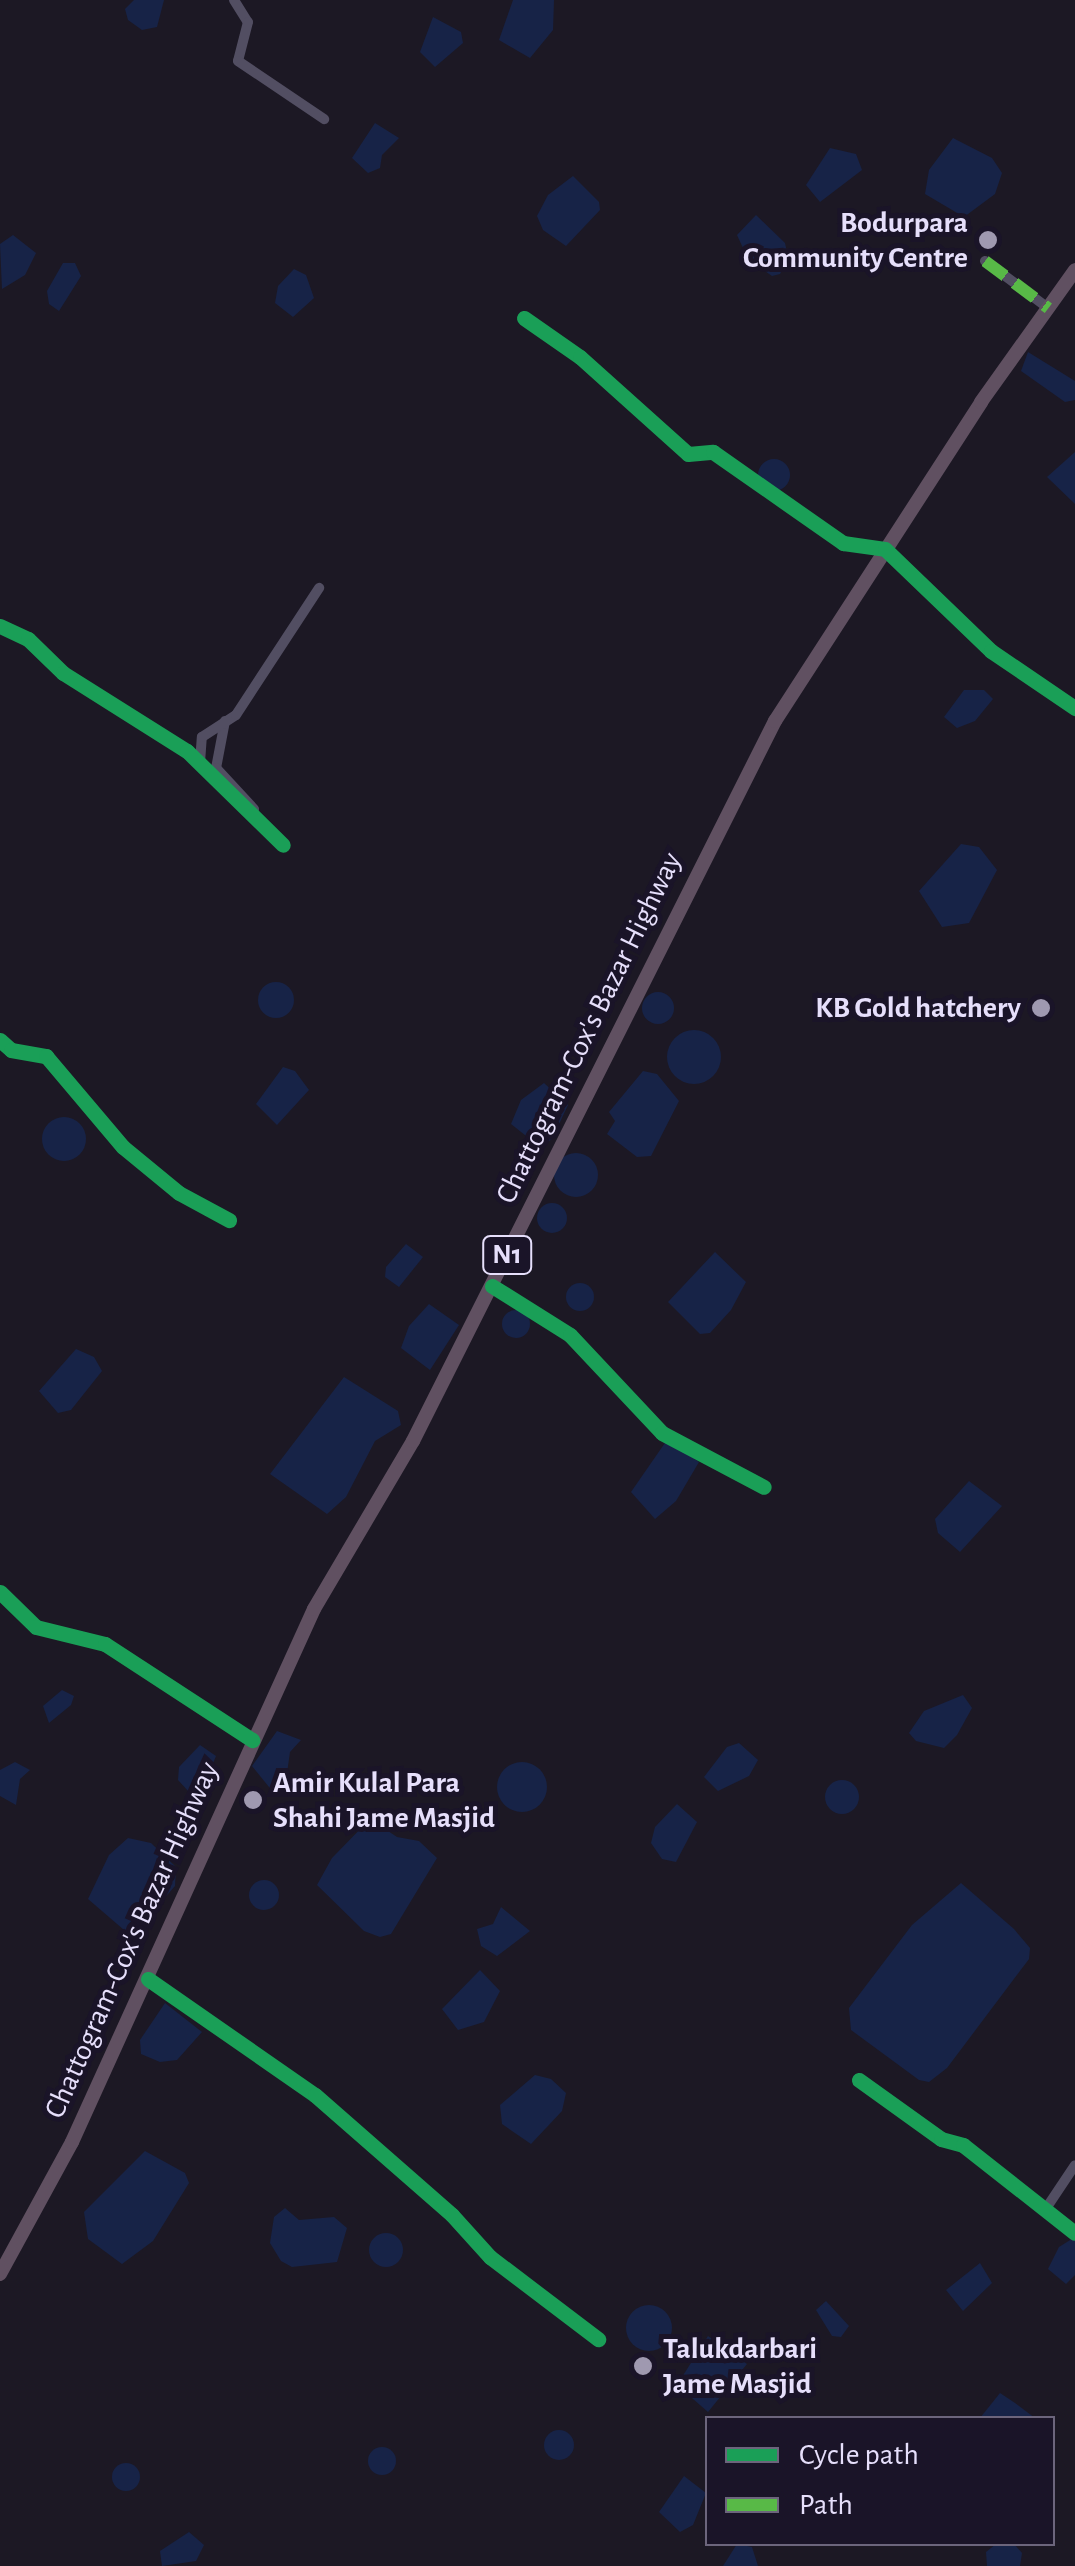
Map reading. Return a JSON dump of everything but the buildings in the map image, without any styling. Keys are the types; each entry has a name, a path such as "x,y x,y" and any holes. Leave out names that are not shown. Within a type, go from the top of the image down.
{"highway":[{"name":"Chattogram-Cox's Bazar Highway","path":"0,2274 72,2142 314,1609 413,1441 775,721 884,549 1075,270"}],"street":[{"path":"234,0 248,22 238,61 324,119"},
{"path":"986,261 1048,308"},
{"path":"524,318 580,358 688,454 714,452 843,542 884,549 992,651 1075,708"},
{"path":"200,764 202,737 225,721 294,634 320,588"},
{"path":"0,626 28,638 63,673 200,764 279,841 216,768 225,721"},
{"path":"0,1040 11,1050 46,1056 123,1146 179,1193 228,1220"},
{"path":"492,1286 570,1335 662,1433 764,1488"},
{"path":"0,1592 36,1627 105,1644 252,1740"},
{"path":"148,1979 315,2095 490,2257 598,2339"},
{"path":"859,2080 941,2139 964,2144 1075,2233"},
{"path":"1047,2207 1075,2164"}],"water":[{"path":"134,0 164,0 157,27 142,30 128,20 125,9"},
{"path":"513,0 554,0 553,30 530,58 499,40"},
{"path":"433,17 461,32 463,43 435,67 420,52"},
{"path":"375,123 399,138 382,155 380,168 368,173 352,158"},
{"path":"953,138 992,158 1002,173 995,194 964,217 925,194 929,170"},
{"path":"830,148 856,154 862,170 820,202 806,185"},
{"path":"573,176 599,202 600,210 566,246 543,230 537,216 548,195"},
{"path":"756,215 785,243 788,257 780,274 772,276 748,259 737,235"},
{"path":"13,235 36,253 25,275 2,289 0,244"},
{"path":"63,263 75,263 81,276 59,311 49,304 47,291"},
{"path":"294,269 306,275 314,298 293,317 275,303 278,286"},
{"path":"1028,352 1075,381 1075,400 1065,402 1021,371"},
{"path":"1075,452 1075,504 1047,477"},
{"path":"774,459 786,463 790,475 786,487 774,491 762,487 758,475 762,463"},
{"path":"964,690 984,690 993,699 975,721 957,728 944,717"},
{"path":"961,844 979,847 997,870 969,923 942,927 919,891"},
{"path":"276,982 289,987 294,1000 289,1013 276,1018 263,1013 258,1000 263,987"},
{"path":"658,992 669,997 674,1008 669,1019 658,1024 647,1019 642,1008 647,997"},
{"path":"694,1030 713,1038 721,1057 713,1076 694,1084 675,1076 667,1057 675,1038"},
{"path":"283,1067 295,1071 309,1090 277,1125 256,1104"},
{"path":"643,1071 657,1074 679,1101 651,1156 637,1157 607,1134 615,1121 609,1112"},
{"path":"544,1083 568,1105 552,1139 540,1147 511,1124 521,1100"},
{"path":"64,1117 80,1123 86,1139 80,1155 64,1161 48,1155 42,1139 48,1123"},
{"path":"576,1153 591,1160 598,1175 591,1190 576,1197 561,1190 554,1175 561,1160"},
{"path":"552,1203 563,1207 567,1218 563,1229 552,1233 541,1229 537,1218 541,1207"},
{"path":"406,1244 423,1257 399,1287 385,1277 386,1267"},
{"path":"715,1252 746,1282 731,1310 710,1333 700,1334 668,1302"},
{"path":"580,1283 590,1287 594,1297 590,1307 580,1311 570,1307 566,1297 570,1287"},
{"path":"429,1304 459,1325 430,1370 401,1348 409,1326"},
{"path":"516,1310 526,1314 530,1324 526,1334 516,1338 506,1334 502,1324 506,1314"},
{"path":"76,1349 94,1357 102,1371 71,1410 58,1413 39,1391"},
{"path":"344,1377 398,1411 401,1425 375,1441 346,1497 327,1514 270,1474"},
{"path":"667,1440 699,1462 676,1501 655,1519 631,1492"},
{"path":"969,1481 1002,1506 960,1552 938,1533 935,1519"},
{"path":"62,1690 74,1696 71,1705 49,1723 43,1706"},
{"path":"963,1695 972,1708 957,1735 944,1748 916,1741 909,1733 924,1711"},
{"path":"277,1731 301,1740 290,1752 286,1780 273,1792 252,1766"},
{"path":"739,1743 758,1760 749,1776 718,1791 704,1777 727,1747"},
{"path":"200,1745 216,1756 208,1776 189,1792 178,1780 179,1767"},
{"path":"15,1762 30,1770 20,1779 16,1805 0,1796 0,1770"},
{"path":"522,1762 540,1769 547,1787 540,1805 522,1812 504,1805 497,1787 504,1769"},
{"path":"842,1780 854,1785 859,1797 854,1809 842,1814 830,1809 825,1797 830,1785"},
{"path":"677,1804 697,1822 676,1862 662,1859 651,1843 655,1827"},
{"path":"370,1819 397,1837 419,1841 437,1858 391,1934 380,1937 364,1931 317,1885 332,1858"},
{"path":"128,1838 151,1843 176,1867 175,1886 131,1936 88,1899 109,1855"},
{"path":"264,1880 278,1889 279,1895 270,1909 264,1910 250,1901 249,1895 258,1881"},
{"path":"961,1883 1014,1929 1030,1948 1029,1959 947,2068 929,2082 919,2080 851,2030 849,2008 912,1925"},
{"path":"501,1907 530,1931 497,1956 481,1946 477,1929 493,1924"},
{"path":"480,1970 500,1991 484,2022 458,2030 442,2009"},
{"path":"165,2003 202,2032 177,2060 160,2062 141,2054 140,2040"},
{"path":"535,2075 551,2079 566,2093 562,2111 531,2144 502,2124 500,2105"},
{"path":"145,2151 185,2173 189,2183 153,2241 122,2264 88,2239 84,2212"},
{"path":"285,2208 299,2220 334,2217 347,2228 337,2262 292,2267 281,2261 270,2243 274,2217"},
{"path":"386,2233 398,2238 403,2250 398,2262 386,2267 374,2262 369,2250 374,2238"},
{"path":"1075,2237 1075,2275 1066,2284 1048,2269 1059,2247"},
{"path":"980,2263 992,2283 963,2311 946,2290"},
{"path":"826,2301 849,2326 841,2337 832,2336 816,2310"},
{"path":"649,2305 665,2312 672,2328 665,2344 649,2351 633,2344 626,2328 633,2312"},
{"path":"708,2336 747,2364 708,2412 677,2385"},
{"path":"1000,2393 1032,2416 982,2416"},
{"path":"559,2430 570,2434 574,2445 570,2456 559,2460 548,2456 544,2445 548,2434"},
{"path":"382,2447 392,2451 396,2461 392,2471 382,2475 372,2471 368,2461 372,2451"},
{"path":"126,2463 136,2467 140,2477 136,2487 126,2491 116,2487 112,2477 116,2467"},
{"path":"684,2476 705,2492 693,2525 680,2532 659,2512"},
{"path":"189,2532 204,2545 196,2561 162,2566 160,2551"},
{"path":"736,2546 747,2546 752,2547 758,2566 723,2566"},
{"path":"994,2546 1016,2546 1022,2553 1020,2566 987,2566 986,2552"}],"marked path":[{"path":"985,261 1048,308"}],"cycle path":[{"path":"524,318 580,357 688,454 713,452 843,543 885,549 991,651 1075,708"},
{"path":"0,626 28,639 63,673 187,751 283,845"},
{"path":"0,1040 11,1050 46,1056 123,1147 179,1193 229,1220"},
{"path":"492,1286 570,1335 662,1433 764,1487"},
{"path":"0,1592 36,1627 105,1644 252,1740"},
{"path":"148,1979 315,2095 452,2215 490,2257 598,2339"},
{"path":"859,2080 941,2139 963,2145 1075,2233"}],"place":[{"name":"Bodurpara Community Centre","path":"988,240"},
{"name":"KB Gold hatchery","path":"1041,1008"},
{"name":"Amir Kulal Para Shahi Jame Masjid","path":"253,1800"},
{"name":"Talukdarbari Jame Masjid","path":"643,2366"}]}
